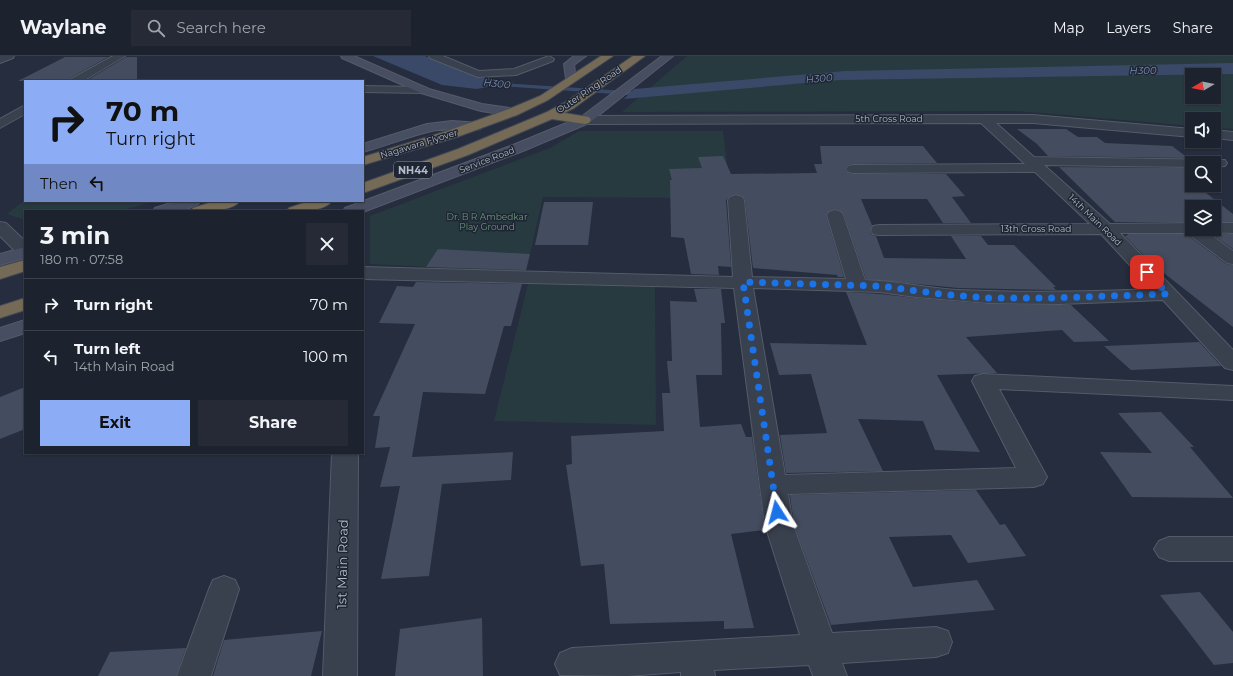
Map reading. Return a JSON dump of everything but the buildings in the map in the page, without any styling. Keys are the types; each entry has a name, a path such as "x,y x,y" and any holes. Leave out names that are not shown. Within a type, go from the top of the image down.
{"highway":[{"name":"Outer Ring Road","path":"475,126 513,112 544,98 608,56"},
{"name":"Outer Ring Road","path":"493,140 551,115 570,105 640,56"},
{"path":"551,115 585,120"},
{"name":"Nagawara Flyover","path":"364,161 475,126"},
{"name":"Nagawara Flyover","path":"364,188 493,140"},
{"path":"202,210 229,202"},
{"path":"298,210 321,202"},
{"path":"0,272 24,265"},
{"path":"0,312 24,304"}],"street":[{"path":"0,60 9,56"},
{"path":"77,80 120,56"},
{"path":"346,56 423,90 482,107 513,112"},
{"path":"434,56 478,74 516,72 545,58 569,64"},
{"path":"569,64 580,56"},
{"name":"Service Road","path":"354,210 518,148 585,120 668,56"},
{"path":"569,64 571,79"},
{"path":"364,89 423,90"},
{"path":"0,124 24,110"},
{"name":"14th Main Road","path":"984,119 1106,229 1233,363"},
{"name":"5th Cross Road","path":"585,120 1033,119 1173,131 1185,137"},
{"path":"364,148 432,127 452,125 475,126"},
{"path":"1221,135 1233,136"},
{"path":"853,169 1035,165 1224,166 1202,148"},
{"path":"736,200 743,282 779,525 825,662"},
{"path":"163,210 190,202"},
{"path":"835,215 857,285"},
{"path":"0,227 24,251"},
{"name":"13th Cross Road","path":"879,230 1185,228"},
{"path":"1221,228 1233,228"},
{"path":"1203,236 1233,259"},
{"path":"0,260 24,252"},
{"path":"364,273 857,285 880,286 940,294 988,298 1053,298 1168,294"},
{"path":"0,335 24,326"},
{"path":"773,485 1034,477 983,381 1233,393"},
{"name":"1st Main Road","path":"340,676 345,454"},
{"path":"1169,549 1233,549"},
{"path":"194,676 224,589"},
{"path":"572,664 697,666 825,662 936,642"}],"green space":[{"path":"687,56 1233,56 1233,129 1221,128 1221,112 1185,112 1185,125 1017,111 622,112"},
{"name":"Dr. B R Ambedkar Play Ground","path":"579,131 723,131 730,186 692,198 543,197 526,272 370,264 370,216 550,148"},
{"path":"24,201 24,202 152,202 124,210 24,210 24,220 7,214"},
{"path":"528,284 655,287 656,425 494,421"}],"water":[{"path":"373,56 425,56 478,77 514,82 477,89 442,85"},
{"path":"1233,63 1233,74 1221,74 1221,68 1185,68 1185,75 840,80 624,99 634,89 845,71"}],"waterway":[{"name":"H300","path":"486,83 642,94"}],"route":[{"path":"777,512 743,282 880,286 940,294 988,298 1053,298 1168,294 1147,272"}]}
